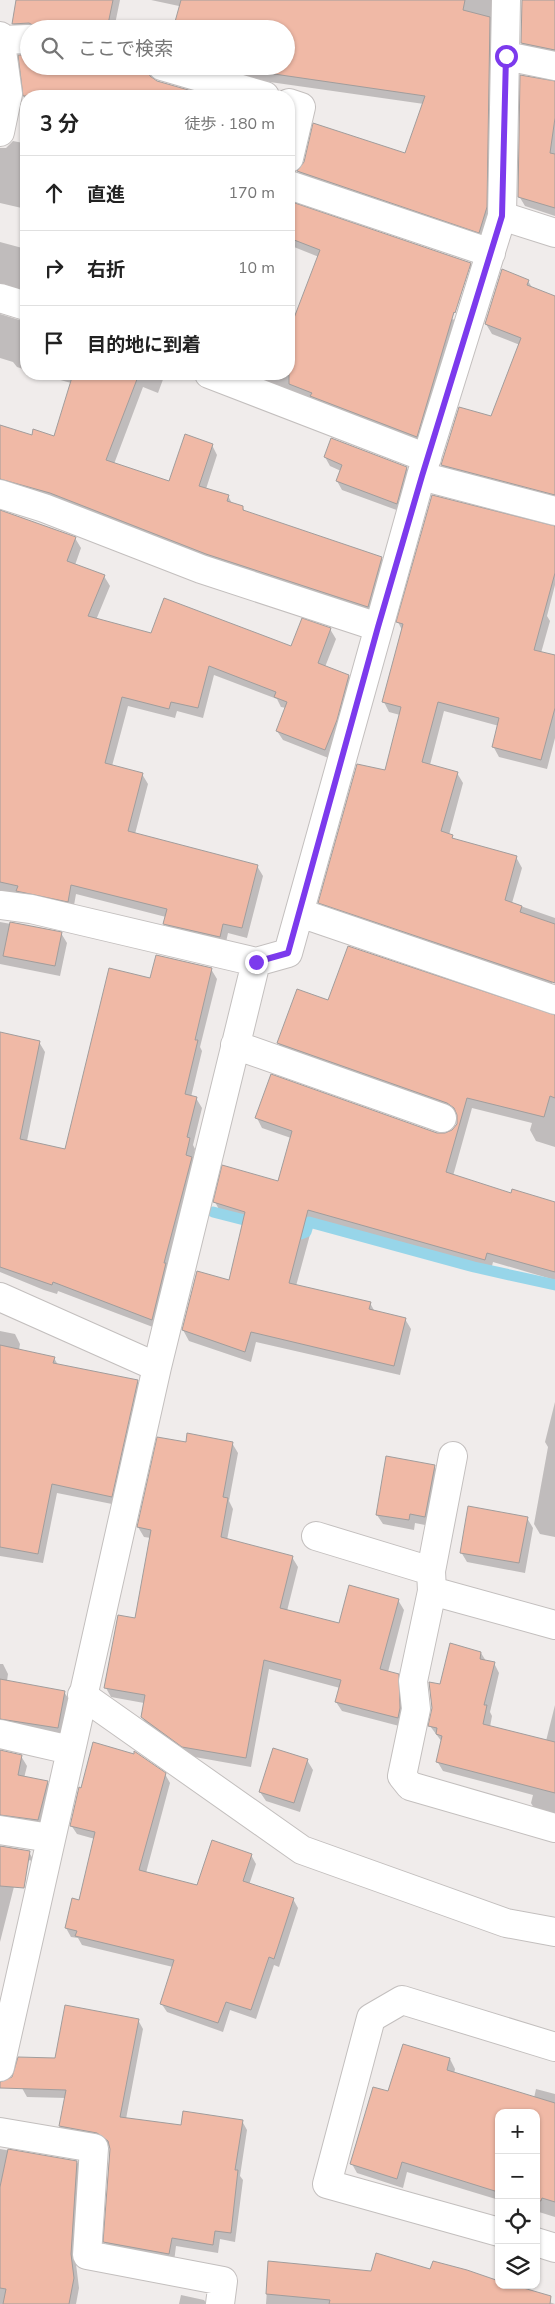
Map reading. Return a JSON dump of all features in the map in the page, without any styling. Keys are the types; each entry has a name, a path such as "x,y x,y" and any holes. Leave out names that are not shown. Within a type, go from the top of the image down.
{"street":[{"path":"0,905 31,909 256,962 288,953 424,467 502,216 506,0"},
{"path":"0,132 8,94 0,38 20,39"},
{"path":"506,56 555,66"},
{"path":"193,75 244,90"},
{"path":"295,105 301,107 295,132"},
{"path":"295,187 491,253"},
{"path":"502,216 555,233"},
{"path":"0,298 20,304"},
{"path":"224,380 424,467 555,512"},
{"path":"0,494 44,508 200,569 378,627"},
{"path":"300,913 555,1000"},
{"path":"0,2067 5,2024 50,1838 157,1368 256,962"},
{"path":"235,1045 442,1118"},
{"path":"0,1297 157,1368"},
{"path":"454,1456 413,1681 416,1709 402,1776 410,1786 555,1828"},
{"path":"316,1536 432,1581 555,1625"},
{"path":"82,1695 302,1850 506,1924 555,1932"},
{"path":"0,1734 70,1750"},
{"path":"0,1830 50,1838"},
{"path":"495,2231 327,2184 371,2018 402,2000 555,2047"},
{"path":"0,2132 94,2148 87,2255 223,2281 220,2304"},
{"path":"540,2243 555,2248"}],"building":[{"path":"16,0 113,0 109,20 20,20 20,24 12,24"},
{"path":"181,0 465,0 463,10 490,17 487,207 479,233 297,171 304,162 313,123 405,153 425,96 281,75 295,75 295,20 175,20"},
{"path":"522,0 555,0 555,50 521,43"},
{"path":"18,55 20,55 20,71"},
{"path":"20,75 150,75 157,81 188,90 22,90"},
{"path":"520,75 555,81 555,118 550,153 555,154 555,208 518,197"},
{"path":"295,203 471,263 454,312 417,437 310,396 312,393 289,384 289,380 295,380 295,315 320,250 295,240"},
{"path":"502,269 529,280 527,285 555,296 555,495 441,465 459,407 491,416 521,338 485,324"},
{"path":"71,380 137,380 106,460 169,481 185,434 213,444 199,486 229,495 227,501 243,506 243,510 382,557 368,607 206,554 50,493 0,479 0,425 32,435 33,429 54,436"},
{"path":"331,438 407,467 397,504 336,481 342,465 324,457"},
{"path":"432,495 555,526 555,573 534,650 555,655 555,708 541,760 492,747 499,718 438,702 422,762 458,772 441,831 453,835 452,838 517,856 505,900 522,906 520,912 555,924 555,983 318,903 357,764 385,770 401,707 382,702 403,624 396,622"},
{"path":"0,510 76,537 67,561 105,575 88,616 151,633 164,598 291,646 302,618 331,628 318,663 349,675 337,720 325,750 276,731 287,702 274,697 276,692 209,666 198,708 171,702 169,709 122,697 105,763 143,773 128,831 258,865 242,928 223,924 220,937 163,924 167,909 71,885 68,902 16,891 18,886 0,882"},
{"path":"10,922 62,932 55,966 3,956"},
{"path":"348,946 555,1015 555,1098 550,1096 544,1117 467,1098 446,1172 511,1193 512,1189 555,1202 555,1272 487,1253 485,1260 308,1210 289,1283 371,1302 369,1309 406,1318 394,1366 251,1332 245,1352 182,1330 197,1271 229,1280 245,1212 213,1202 222,1165 278,1181 292,1131 255,1118 271,1074 437,1133 445,1133 452,1130 457,1124 457,1115 454,1108 447,1103 277,1043 297,989 328,1000"},
{"path":"156,955 212,968 195,1040 198,1040 185,1094 197,1097 187,1137 190,1138 186,1155 192,1157 164,1263 166,1263 152,1320 53,1282 52,1285 0,1267 0,1032 40,1041 20,1139 65,1149 109,968 150,978"},
{"path":"0,1345 55,1357 53,1363 138,1380 112,1497 52,1484 38,1554 0,1547"},
{"path":"187,1433 233,1442 223,1497 228,1498 221,1537 293,1556 280,1608 339,1623 349,1585 399,1599 380,1669 399,1674 400,1708 398,1718 335,1702 341,1680 264,1660 246,1758 182,1747 141,1717 145,1695 104,1688 118,1615 135,1618 151,1530 137,1527 157,1437 186,1442"},
{"path":"386,1456 435,1465 425,1517 410,1514 409,1520 376,1515"},
{"path":"468,1506 528,1517 519,1563 460,1553"},
{"path":"450,1643 481,1652 480,1659 495,1662 484,1705 487,1705 483,1724 555,1742 555,1793 436,1762 442,1736 436,1734 437,1728 428,1726 432,1708 429,1682 440,1684"},
{"path":"0,1679 65,1691 58,1728 0,1719"},
{"path":"93,1742 134,1754 134,1751 166,1773 139,1870 197,1885 212,1840 252,1854 243,1881 294,1898 274,1959 269,1957 251,2010 226,2002 218,2023 160,2004 174,1960 75,1936 77,1931 65,1928 72,1898 79,1900 95,1832 70,1826 79,1787 81,1788"},
{"path":"273,1748 308,1759 294,1803 259,1792"},
{"path":"0,1750 22,1755 18,1775 48,1781 38,1820 0,1815"},
{"path":"0,1846 30,1851 24,1888 0,1886"},
{"path":"65,2005 139,2019 120,2117 181,2125 183,2111 243,2120 235,2170 238,2170 231,2233 215,2231 213,2245 172,2238 169,2254 103,2242 110,2149 108,2141 97,2133 59,2126 66,2090 0,2088 0,2082 12,2077 18,2057 55,2058"},
{"path":"403,2044 450,2058 447,2070 555,2103 555,2202 542,2198 540,2201 540,2109 495,2109 495,2191 402,2162 397,2179 350,2164 373,2087 388,2091"},
{"path":"8,2149 77,2161 71,2254 74,2278 69,2304 3,2304 6,2289 0,2288 0,2187"},
{"path":"376,2253 430,2269 433,2261 495,2280 495,2289 527,2289 551,2296 550,2304 329,2304 330,2300 266,2294 268,2261 371,2271"}],"waterway":[{"path":"213,1212 256,1223"},
{"path":"289,1231 301,1234 306,1232 309,1222 474,1267 555,1285"}],"route":[{"path":"256,962 288,953 378,627 502,216 506,56"}]}
